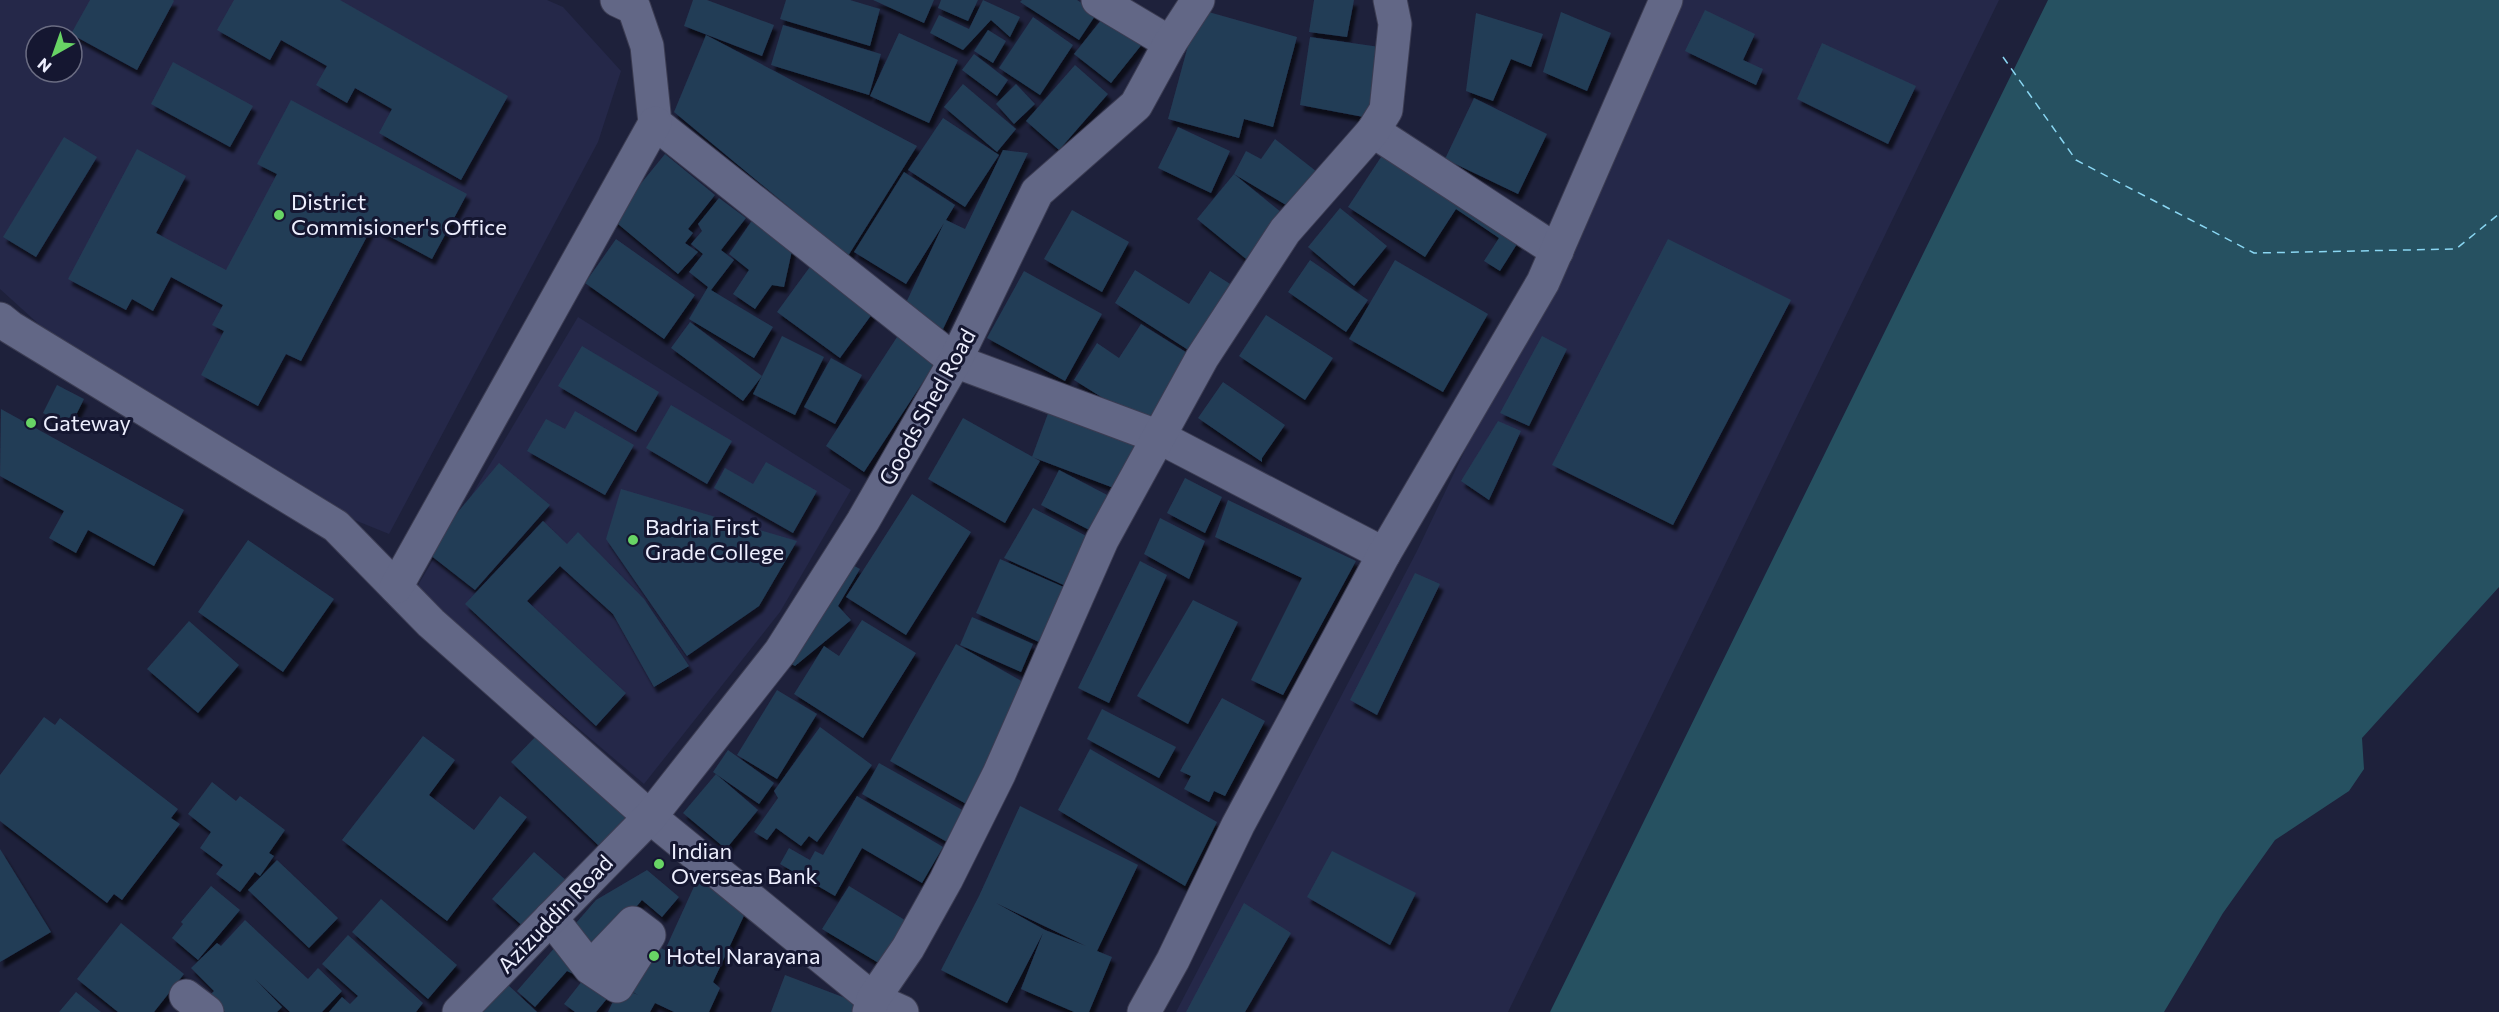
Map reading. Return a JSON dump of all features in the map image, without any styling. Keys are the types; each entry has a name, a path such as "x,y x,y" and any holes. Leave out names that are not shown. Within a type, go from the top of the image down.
{"street":[{"path":"396,587 655,123 647,46 634,8 617,0"},
{"path":"1098,0 1170,43"},
{"name":"Goods Shed Road","path":"651,817 780,652 863,521 955,361 1037,192 1136,105 1170,43 1198,0"},
{"path":"871,1005 908,948 946,880 999,774 1102,540 1202,358 1285,231 1373,131 1386,110 1395,24 1390,0"},
{"path":"1144,1012 1173,960 1238,825 1384,554 1543,282 1666,0"},
{"path":"655,123 955,361 1159,436 1384,554"},
{"path":"1373,131 1557,251"},
{"path":"0,319 20,334 336,526 432,623 651,817 871,1005 902,1012"},
{"name":"Azizuddin Road","path":"459,1012 651,817"},
{"path":"551,918 590,968"}],"shaded area":[{"name":"District Commisioner's Office","path":"0,0 547,0 563,7 621,71 598,142 389,534 325,508 54,338 0,289"},
{"path":"1679,0 1999,0 1508,1012 1176,1012 1417,551"},
{"path":"2048,0 2499,0 2499,587 2362,738 2364,769 2349,791 2275,840 2223,913 2164,1012 1550,1012"},
{"name":"Badria First Grade College","path":"578,317 851,490 780,612 644,784 415,590"}],"building":[{"path":"90,0 174,1 137,70 84,41 84,24 77,24"},
{"path":"234,0 340,0 508,96 461,180 379,133 392,109 355,88 347,103 316,85 327,66 281,40 270,60 217,30"},
{"path":"693,0 707,0 774,25 762,56 684,26"},
{"path":"786,0 850,0 880,9 870,46 780,19"},
{"path":"873,0 934,0 924,23"},
{"path":"941,0 978,0 968,21 938,8"},
{"path":"983,0 1020,17 1010,37 991,20 963,50 930,33 939,15 969,29"},
{"path":"1022,0 1077,0 1097,13 1079,40 1020,2"},
{"path":"1314,0 1354,0 1347,37 1309,32"},
{"path":"1198,9 1297,37 1273,127 1244,119 1239,138 1168,119"},
{"path":"1705,10 1755,34 1743,60 1763,69 1756,85 1685,51"},
{"path":"1561,12 1611,33 1587,91 1543,72"},
{"path":"1476,13 1543,34 1531,67 1511,59 1493,101 1466,91"},
{"path":"1106,14 1143,43 1111,83 1074,54"},
{"path":"1033,17 1073,45 1040,95 999,68"},
{"path":"783,25 881,54 869,95 771,65"},
{"path":"988,30 1006,41 993,63 974,51"},
{"path":"899,33 958,60 929,123 870,96"},
{"path":"706,35 917,146 848,256 674,112"},
{"path":"1310,37 1380,47 1369,118 1300,105"},
{"path":"1822,43 1916,86 1888,144 1797,99"},
{"path":"974,54 1008,80 997,96 962,70"},
{"path":"173,62 253,106 230,147 151,104"},
{"path":"1075,65 1108,94 1059,150 1026,121"},
{"path":"963,84 1016,129 997,152 944,107"},
{"path":"1016,84 1035,104 1014,124 996,104"},
{"path":"1474,98 1547,134 1518,194 1445,159"},
{"path":"291,100 467,194 432,259 372,227 301,361 286,354 258,406 201,375 224,331 212,325 223,305 171,277 153,311 132,299 126,310 68,279 137,149 186,176 156,233 226,270 277,174 257,164"},
{"path":"943,118 999,155 965,207 908,170"},
{"path":"1178,127 1230,151 1211,193 1158,168"},
{"path":"64,137 97,157 36,257 3,237"},
{"path":"1275,139 1321,175 1291,208 1234,174 1246,151 1261,159"},
{"path":"1389,145 1524,233 1500,271 1484,261 1499,238 1456,209 1425,257 1348,207"},
{"path":"1003,150 1028,153 943,329 903,309 944,223 906,284 854,252 904,172 955,205 946,220 965,229"},
{"path":"665,154 715,195 688,229 693,233 685,243 698,252 678,274 612,219"},
{"path":"1234,174 1287,217 1251,263 1197,219"},
{"path":"719,198 746,218 721,250 734,260 711,290 773,327 754,358 689,319 708,287 689,272 703,254 691,244 702,231 698,224"},
{"path":"1340,208 1387,246 1354,286 1308,247"},
{"path":"1072,210 1129,242 1102,292 1044,259"},
{"path":"753,219 793,246 784,287 772,285 755,309 733,294 749,270 729,254"},
{"path":"616,239 695,295 664,339 585,283"},
{"path":"1668,239 1791,300 1673,525 1552,465"},
{"path":"1310,260 1368,300 1346,332 1288,292"},
{"path":"1395,260 1488,314 1443,392 1349,339"},
{"path":"812,264 875,310 840,358 777,312"},
{"path":"1135,270 1189,304 1210,271 1238,289 1196,355 1115,303"},
{"path":"1024,271 1102,314 1065,381 987,338"},
{"path":"1266,315 1333,358 1305,400 1239,356"},
{"path":"690,322 762,376 743,401 671,348"},
{"path":"1141,324 1192,356 1156,431 1074,380 1097,343 1119,358"},
{"path":"899,334 938,359 864,472 826,446"},
{"path":"782,336 824,357 795,415 753,394"},
{"path":"1542,336 1567,349 1529,426 1500,413"},
{"path":"582,346 659,392 636,432 558,386"},
{"path":"831,358 862,375 835,424 804,407"},
{"path":"1223,382 1285,425 1262,458 1262,462 1198,418"},
{"path":"57,385 84,399 70,427 43,413"},
{"path":"671,405 732,441 707,484 646,448"},
{"path":"1050,408 1137,442 1119,490 1032,457"},
{"path":"1,409 184,510 154,566 88,530 76,553 49,538 64,511 0,476"},
{"path":"575,411 634,445 605,495 527,451 546,419 565,429"},
{"path":"963,418 1040,461 1005,523 928,479"},
{"path":"1498,421 1521,431 1489,500 1461,481"},
{"path":"766,462 817,491 793,533 714,488 725,468 753,484"},
{"path":"499,463 550,505 475,590 425,551"},
{"path":"1059,470 1113,498 1095,533 1041,505"},
{"path":"1185,478 1222,497 1205,533 1167,513"},
{"path":"621,489 797,541 759,606 687,656 606,539"},
{"path":"912,494 971,532 906,635 846,597"},
{"path":"1228,500 1356,561 1283,695 1251,680 1302,578 1215,537"},
{"path":"1033,508 1092,539 1068,587 1004,558"},
{"path":"1160,518 1205,541 1189,579 1144,554"},
{"path":"543,521 567,544 578,532 644,599 689,666 654,687 613,614 560,566 527,601 626,693 596,726 465,604"},
{"path":"248,540 334,599 283,672 198,612"},
{"path":"1000,559 1066,588 1041,643 976,613"},
{"path":"845,561 860,569 838,606 851,620 795,666 786,661"},
{"path":"1140,561 1167,575 1109,703 1078,688"},
{"path":"1415,573 1440,584 1377,715 1350,700"},
{"path":"1193,600 1238,622 1188,724 1137,696"},
{"path":"972,617 1033,644 1021,672 960,645"},
{"path":"862,620 916,653 863,738 794,694 824,646 839,656"},
{"path":"189,621 239,665 198,713 147,669"},
{"path":"956,644 1034,688 968,805 890,761"},
{"path":"777,690 817,714 777,779 737,755"},
{"path":"1222,698 1265,721 1225,796 1214,791 1209,802 1184,789 1191,776 1180,771"},
{"path":"1102,709 1176,747 1159,778 1087,739"},
{"path":"44,717 55,725 60,718 178,809 171,818 180,824 122,900 114,894 107,903 0,821 0,775"},
{"path":"820,727 872,765 817,842 809,836 801,846 776,828 767,840 754,832 778,798 774,791"},
{"path":"541,731 628,815 599,846 511,762"},
{"path":"423,736 455,760 429,795 474,830 500,796 527,817 447,921 342,840"},
{"path":"1090,749 1217,822 1185,886 1058,810"},
{"path":"728,750 774,783 759,804 713,772"},
{"path":"879,763 973,816 956,847 862,794"},
{"path":"716,774 758,810 726,849 683,813"},
{"path":"212,782 236,801 240,796 285,830 269,853 274,856 260,876 255,872 240,892 216,874 223,865 200,848 211,832 188,814"},
{"path":"857,796 943,847 922,883 862,848 835,896 780,864 789,848 810,860 815,851 823,855"},
{"path":"1020,806 1138,865 1097,951 1112,957 1089,1012 1074,1012 1021,989 1043,933 1007,1003 941,970 979,896","holes":["996,903 1086,946 1045,930"]},
{"path":"0,849 51,932 0,962"},
{"path":"1332,851 1416,893 1390,945 1307,897"},
{"path":"534,852 568,882 526,929 492,899"},
{"path":"277,860 338,918 309,948 248,890"},
{"path":"647,870 679,897 662,917 642,900 578,976 567,971 535,1007 517,991 596,900"},
{"path":"697,880 749,905 713,982 720,988 709,1012 674,1012 655,1003 650,1012 608,1012 620,987 638,995 626,988 648,942 665,950"},
{"path":"211,886 240,910 198,960 172,938 183,924 181,922"},
{"path":"849,886 913,925 887,968 822,929"},
{"path":"381,899 457,965 428,999 352,932"},
{"path":"1244,903 1291,933 1245,1012 1186,1012"},
{"path":"245,920 308,979 318,968 342,991 322,1012 290,1012 255,979 282,1007 277,1012 225,1012 209,996 214,991 191,968 217,943 221,946"},
{"path":"121,923 184,974 154,1012 118,1012 77,979"},
{"path":"348,935 423,1003 416,1012 329,1012 342,997 350,1004 358,996 322,964"},
{"path":"590,971 614,990 596,1012 575,1012 564,1004"},
{"path":"785,975 861,1004 858,1012 771,1012"},
{"path":"505,982 537,1012 483,1012"},
{"path":"76,992 101,1012 59,1012"}],"ferry route":[{"path":"2003,57 2076,160 2254,253 2456,249 2499,214"}],"place":[{"name":"District Commisioner's Office","path":"279,215"},
{"name":"Gateway","path":"31,423"},
{"name":"Badria First Grade College","path":"633,540"},
{"name":"Indian Overseas Bank","path":"659,864"},
{"name":"Hotel Narayana","path":"654,956"}]}
